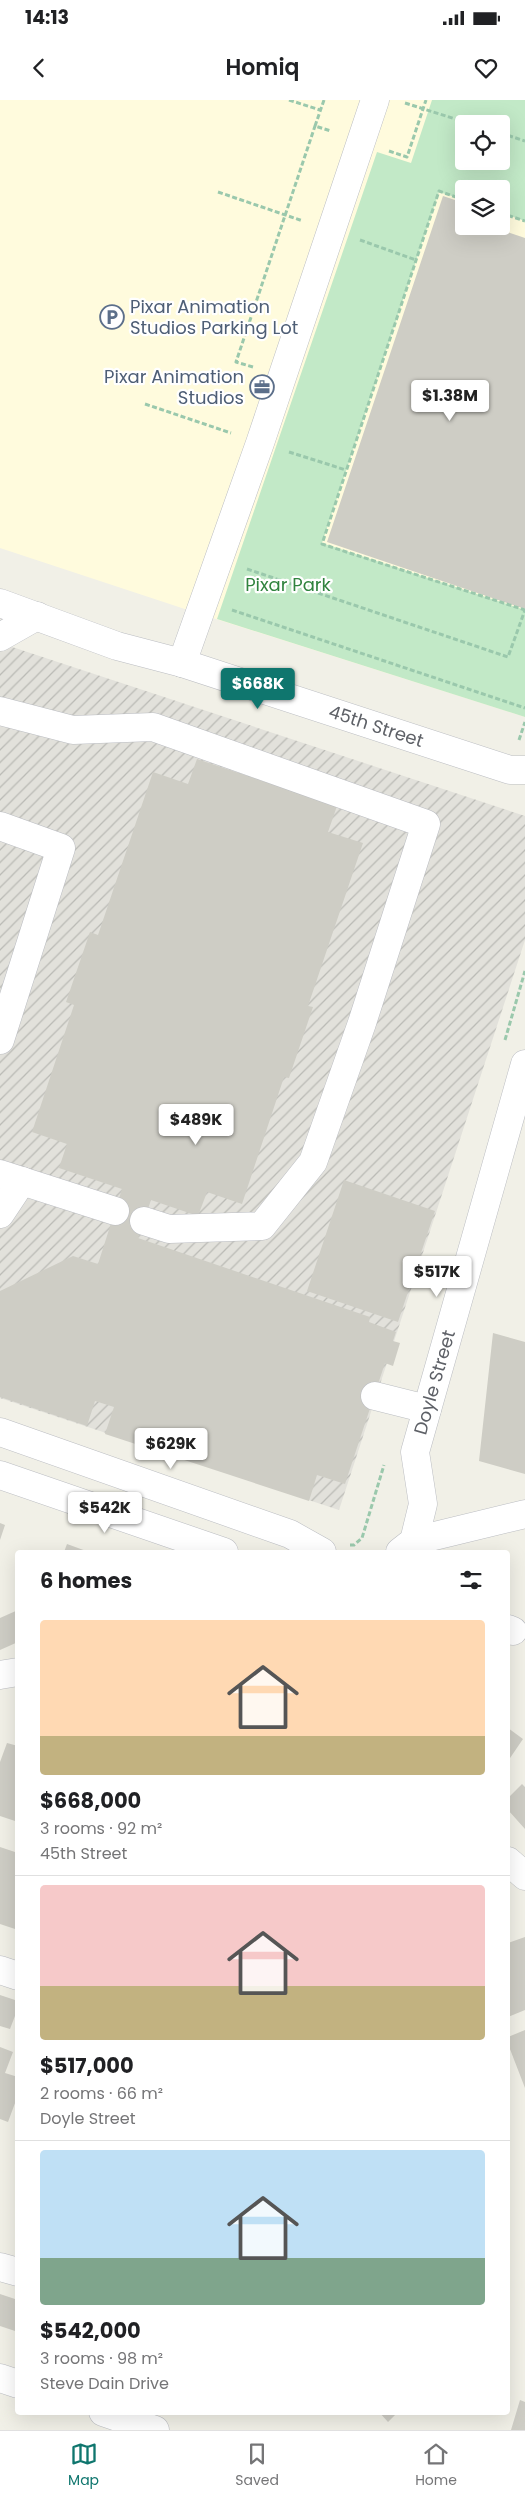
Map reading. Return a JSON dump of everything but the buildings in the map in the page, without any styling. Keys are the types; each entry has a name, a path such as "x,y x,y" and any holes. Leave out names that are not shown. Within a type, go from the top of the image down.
{"street":[{"path":"182,663 206,601 375,100"},
{"name":"45th Street","path":"0,603 117,646 182,663 510,770 525,770"},
{"path":"0,637 38,616"},
{"path":"0,711 73,730 153,727 426,824 362,1023 313,1162 262,1226 168,1229 144,1221"},
{"path":"0,826 61,848 0,1040"},
{"name":"Doyle Street","path":"407,1547 423,1504 415,1452 525,1064"},
{"path":"0,1214 11,1177 115,1211"},
{"path":"375,1396 427,1409"},
{"path":"0,1432 290,1534 318,1550"},
{"path":"0,1475 218,1550"},
{"path":"407,1547 525,1514"},
{"path":"0,1675 15,1672"},
{"path":"510,1863 525,1876"},
{"path":"0,1970 15,1975"},
{"path":"0,2266 15,2271"},
{"path":"0,2378 15,2383"},
{"path":"112,2415 155,2430"}],"path":[{"path":"289,100 320,110"},
{"path":"398,100 455,119"},
{"path":"282,376 236,362 315,126"},
{"path":"510,136 525,141"},
{"path":"220,560 508,657 525,610 322,544 439,191 455,197"},
{"path":"510,216 525,221"},
{"path":"206,601 525,708"}],"shaded area":[{"name":"Pixar Animation Studios","path":"0,100 525,100 525,717 200,614 0,548"},
{"path":"0,643 525,816 525,940 339,1510 0,1398"}],"green space":[{"name":"Pixar Park","path":"432,100 525,100 525,221 510,216 510,180 455,180 455,197 439,192 322,543 525,610 525,717 217,619 377,152 411,163"}],"place":[{"name":"Pixar Animation Studios Parking Lot","path":"112,317"},
{"name":"Pixar Animation Studios","path":"262,387"}]}
